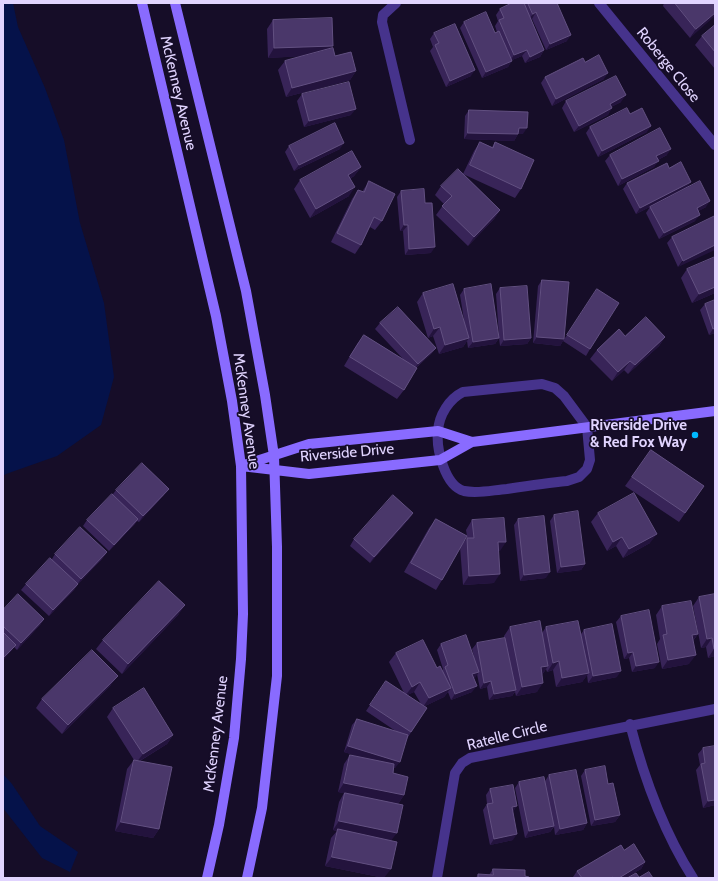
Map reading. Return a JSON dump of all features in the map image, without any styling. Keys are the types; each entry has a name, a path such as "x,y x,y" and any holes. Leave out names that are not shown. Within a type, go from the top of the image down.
{"main road":[{"name":"McKenney Avenue","path":"142,3 216,316 232,401 241,466 243,614 241,659 234,738 219,825 207,878"},
{"name":"McKenney Avenue","path":"175,3 246,291 265,395 274,456 277,554 277,676 263,801 247,878"},
{"name":"Riverside Drive","path":"241,466 309,474 440,460 472,442 715,411"},
{"name":"Riverside Drive","path":"241,466 309,444 438,431 472,442"}],"street":[{"path":"396,3 383,15 382,22 410,140"},
{"name":"Roberge Close","path":"599,3 715,145"},
{"path":"542,384 555,388 564,396 587,427 590,460 587,469 579,477 567,481 476,493 464,491 456,488 440,460 438,431 446,407 454,397 463,392 542,384"},
{"name":"Ratelle Circle","path":"437,878 452,786 455,773 462,763 482,754 630,724 715,709"},
{"path":"630,724 640,763 653,799 665,827 693,878"}],"shaded area":[{"path":"3,3 13,3 18,27 45,88 64,140 80,223 104,303 114,377 101,425 57,456 3,476"},
{"path":"3,774 12,784 40,826 78,852 70,872 42,858 3,808"}],"building":[{"path":"512,3 524,3 544,50 530,57 527,50 514,55 499,20 504,18 500,9"},
{"path":"528,3 557,3 571,35 550,44 536,12 533,14"},
{"path":"675,3 715,3 715,13 696,29"},
{"path":"486,12 495,33 499,31 512,61 486,72 464,22"},
{"path":"332,18 333,46 274,48 273,20"},
{"path":"455,24 475,70 450,81 435,45 439,43 434,33"},
{"path":"715,25 715,52 702,36"},
{"path":"333,48 335,56 351,52 356,71 292,88 285,61"},
{"path":"599,55 608,73 556,99 545,77 583,58 585,62"},
{"path":"616,76 626,95 610,104 612,108 579,126 566,101"},
{"path":"349,82 356,109 309,121 302,94"},
{"path":"627,108 630,114 642,108 651,126 602,151 590,127"},
{"path":"469,110 528,112 527,128 519,128 518,134 468,133"},
{"path":"335,123 344,143 299,165 289,146"},
{"path":"660,128 671,149 656,156 659,161 622,179 610,155"},
{"path":"480,142 493,148 495,142 534,160 521,189 470,165"},
{"path":"352,151 361,167 348,175 355,187 316,209 300,180"},
{"path":"681,162 691,182 640,208 627,183 667,163 669,168"},
{"path":"458,169 500,210 474,237 442,206 452,196 441,186"},
{"path":"369,181 395,194 382,221 374,217 361,245 337,233 358,190 364,192"},
{"path":"700,181 710,201 697,208 700,215 664,233 650,207"},
{"path":"424,189 425,203 432,203 435,247 409,249 408,225 404,225 401,191"},
{"path":"715,216 715,245 683,261 672,237"},
{"path":"715,257 715,287 699,294 687,269"},
{"path":"542,280 569,282 564,339 537,337"},
{"path":"453,284 469,338 445,345 440,327 434,329 423,293"},
{"path":"491,284 499,338 473,342 464,289"},
{"path":"527,286 531,338 504,340 500,288"},
{"path":"597,289 619,303 590,349 567,335"},
{"path":"715,300 715,328 713,329 705,304"},
{"path":"398,307 436,348 418,364 380,323"},
{"path":"646,317 665,337 635,365 630,361 618,372 597,350 619,329 625,336"},
{"path":"364,335 417,368 404,390 350,357"},
{"path":"651,450 704,486 685,513 632,477"},
{"path":"142,463 169,489 143,516 116,490"},
{"path":"634,493 657,534 629,549 622,537 613,542 598,513"},
{"path":"112,494 138,519 114,545 87,520"},
{"path":"393,495 413,513 374,557 354,539"},
{"path":"578,511 585,564 561,567 554,515"},
{"path":"544,516 550,572 524,575 518,519"},
{"path":"504,518 506,542 498,542 500,574 469,576 467,538 474,538 472,520"},
{"path":"436,519 467,536 442,580 411,563"},
{"path":"80,527 107,552 81,579 55,554"},
{"path":"50,558 78,584 53,610 26,584"},
{"path":"159,581 185,605 128,664 103,640"},
{"path":"18,594 44,619 21,643 3,626 3,610"},
{"path":"715,594 714,649 712,638 707,639 699,597"},
{"path":"691,601 698,634 692,635 696,655 668,660 663,635 667,634 662,606"},
{"path":"649,610 659,662 636,666 633,652 628,653 621,616"},
{"path":"540,621 548,666 541,667 543,683 522,687 510,627"},
{"path":"578,621 589,673 562,678 559,661 553,663 546,627"},
{"path":"612,624 621,671 593,676 584,630"},
{"path":"3,632 16,645 3,658"},
{"path":"466,635 479,672 472,674 477,686 455,694 445,667 448,665 441,644"},
{"path":"505,638 516,690 494,694 491,681 484,683 477,643"},
{"path":"423,640 437,668 440,666 451,688 429,698 420,682 412,687 396,653"},
{"path":"92,650 118,676 68,725 42,699"},
{"path":"386,681 427,708 411,732 370,705"},
{"path":"144,688 173,735 143,754 113,708"},
{"path":"357,719 408,735 400,762 348,746"},
{"path":"715,746 715,800 708,801 701,764 705,763 703,748"},
{"path":"350,755 394,764 393,773 408,777 404,795 344,783"},
{"path":"134,760 172,767 159,829 121,822"},
{"path":"605,766 608,784 613,783 620,815 595,820 585,770"},
{"path":"576,770 587,823 560,829 549,775"},
{"path":"544,777 554,826 529,831 519,782"},
{"path":"513,785 517,806 512,807 517,834 494,839 487,804 493,803 490,789"},
{"path":"345,793 403,805 397,833 339,821"},
{"path":"338,829 397,842 391,869 332,857"},
{"path":"634,844 645,862 619,878 582,878 577,871 621,845 624,850"},
{"path":"493,869 525,870 525,876 529,878 478,878 478,874 493,875"},
{"path":"649,872 653,878 627,878 636,873 639,877"}],"place":[{"name":"Riverside Drive & Red Fox Way","path":"695,435"}]}
